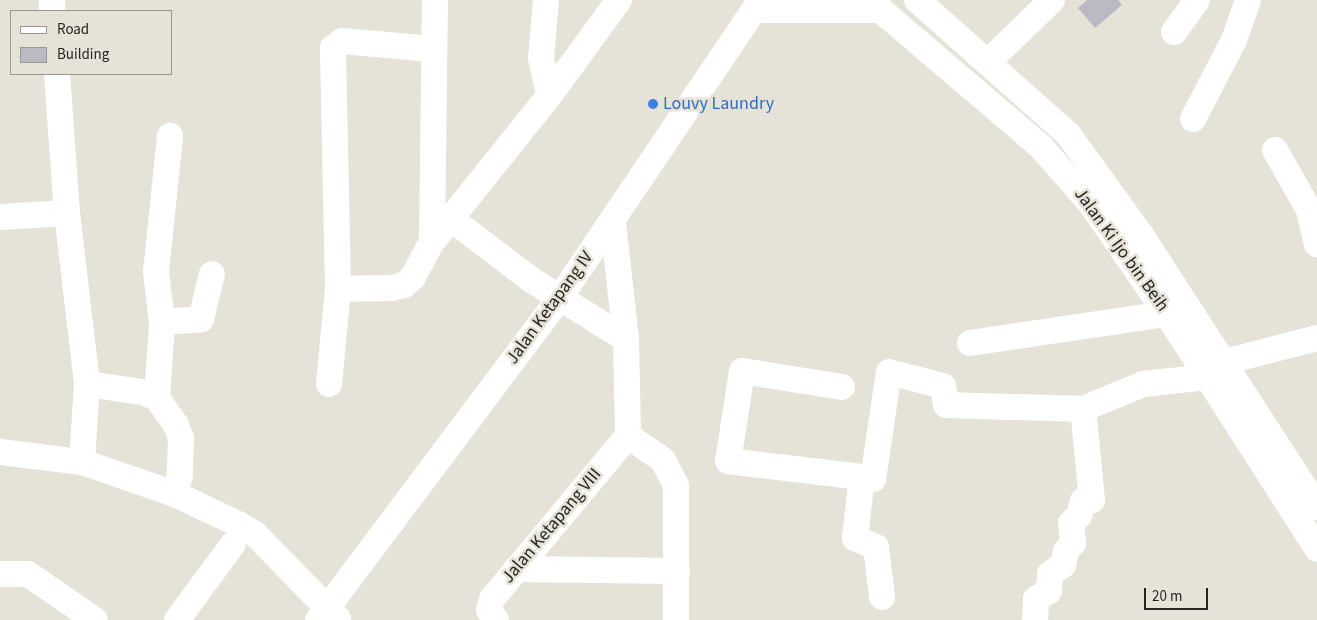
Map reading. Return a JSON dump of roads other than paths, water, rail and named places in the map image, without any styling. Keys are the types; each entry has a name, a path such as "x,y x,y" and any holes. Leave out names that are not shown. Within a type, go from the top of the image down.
{"street":[{"path":"432,242 432,48 435,0"},
{"path":"546,0 541,58 549,96"},
{"path":"338,289 404,285 413,277 432,242 549,96 619,0"},
{"name":"Jalan Ki Ijo bin Beih","path":"917,0 1068,134 1215,369 1317,549"},
{"path":"988,62 1052,0"},
{"path":"1174,32 1197,0"},
{"path":"1194,119 1234,40 1248,0"},
{"path":"758,5 875,5"},
{"name":"Jalan Ketapang IV","path":"328,616 561,296 613,222 758,5"},
{"name":"Jalan Ki Ijo bin Beih","path":"875,5 1041,147 1177,309"},
{"path":"329,384 338,289 333,48 342,42 432,48"},
{"path":"57,75 67,213 87,384 82,462"},
{"path":"157,398 162,322 156,272 170,136"},
{"path":"1275,150 1309,210 1317,244"},
{"path":"0,217 67,213"},
{"path":"450,218 530,279 561,296 626,339"},
{"path":"613,222 626,339 628,436 663,460 672,474 676,486 676,620"},
{"path":"162,322 202,319 212,274"},
{"path":"970,343 1177,309"},
{"path":"842,387 742,371 728,460 862,476 873,479 889,372 943,386 946,405 1083,409 1143,384 1215,369 1317,338"},
{"name":"Jalan Ki Ijo bin Beih","path":"1215,369 1317,507"},
{"path":"87,384 142,392 157,398 176,425 181,438 180,475 175,494"},
{"path":"1035,620 1036,598 1049,592 1050,574 1063,565 1066,551 1073,543 1071,523 1080,516 1083,501 1092,500 1083,409"},
{"name":"Jalan Ketapang VIII","path":"496,620 489,610 492,599 628,436"},
{"path":"0,452 82,462 175,494 255,534 328,616"},
{"path":"862,476 855,538 876,547 882,597"},
{"path":"177,620 233,544"},
{"path":"516,569 677,571"},
{"path":"0,574 28,574 95,620"}],"place":[{"name":"Louvy Laundry","path":"653,104"}]}
